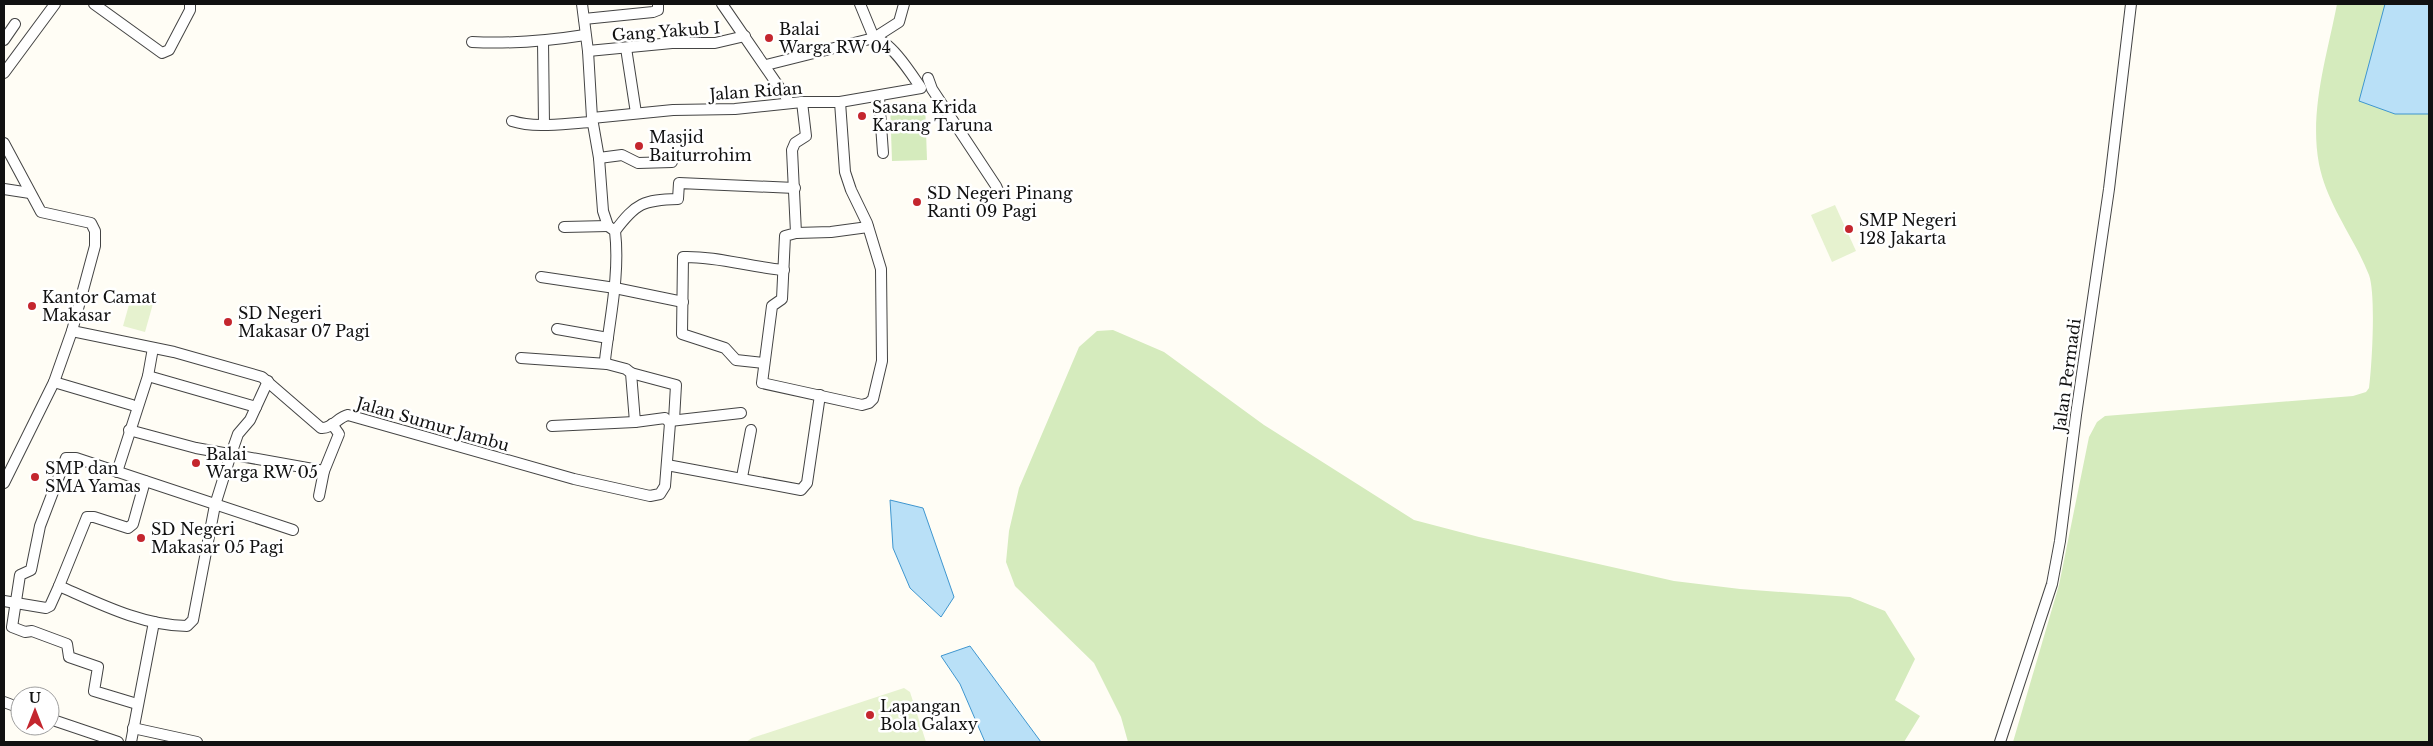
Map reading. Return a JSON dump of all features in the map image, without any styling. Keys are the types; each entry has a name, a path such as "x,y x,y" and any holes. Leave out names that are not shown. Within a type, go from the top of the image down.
{"street":[{"path":"4,73 56,4"},
{"path":"94,4 162,53 169,50 190,10 190,4"},
{"path":"582,4 588,51 592,120 599,158 603,211 612,228 617,257 615,288 605,360 607,364"},
{"path":"584,18 653,12 658,10 658,4"},
{"path":"722,4 766,65 790,103"},
{"path":"860,4 874,38"},
{"path":"766,65 874,38 900,22 904,4"},
{"name":"Jalan Permadi","path":"2000,742 2052,584 2062,531 2076,415 2109,189 2131,4"},
{"path":"4,40 15,24"},
{"path":"472,42 497,44 543,41 585,35"},
{"name":"Gang Yakub I","path":"588,51 672,43 715,43 745,36"},
{"name":"Jalan Ridan","path":"512,121 522,124 544,125 636,113 735,109 802,102 840,102 879,97 921,88 907,66 882,41 874,38"},
{"path":"543,41 544,125"},
{"path":"626,48 636,113"},
{"path":"928,78 932,89 996,186 1000,196"},
{"path":"879,97 883,153"},
{"path":"796,233 792,147 806,136 802,102"},
{"path":"840,102 844,172 868,227 882,269 882,361 873,399 869,403 862,405 763,384 772,306 782,299 784,236 796,233 831,232 868,227"},
{"path":"4,144 41,212 91,223 95,231 94,246 85,289 54,382 4,483"},
{"path":"599,158 622,155 638,163 672,162"},
{"path":"564,227 612,228 630,211 641,204 653,200 678,199 679,183 795,188"},
{"path":"4,189 30,193"},
{"path":"764,363 736,360 725,348 682,334 683,257 698,257 753,267 784,270"},
{"path":"541,277 615,288 683,302"},
{"path":"557,329 608,338"},
{"name":"Jalan Sumur Jambu","path":"72,331 207,360 262,377 318,427 327,428 343,416 348,415 574,479 655,495 660,494 665,486 667,465"},
{"path":"118,472 129,430 148,376 153,348"},
{"path":"521,358 607,364 626,369 631,373 676,385 667,465 742,477 801,490 806,482 820,395"},
{"path":"631,373 635,422"},
{"path":"148,376 256,407"},
{"path":"54,382 132,405"},
{"path":"59,586 104,605 154,622 182,626 192,622 215,505 231,454 238,434 247,425 268,382"},
{"path":"552,426 635,422 665,418 672,421 741,413"},
{"path":"319,496 324,471 339,434 332,424"},
{"path":"129,430 196,448 324,471"},
{"path":"742,477 751,430"},
{"path":"137,704 94,691 98,667 69,657 67,644 32,631 25,632 14,629 12,624 9,602 20,575 31,570 40,526 66,458 76,458 293,530"},
{"path":"9,602 46,608 50,606 87,518 94,517 128,528 132,524 145,481"},
{"path":"131,742 154,622"},
{"path":"60,722 118,742"},
{"path":"133,728 198,742"}],"green space":[{"path":"2337,4 2429,4 2429,742 2013,742 2059,585 2089,437 2097,422 2105,416 2353,396 2366,392 2369,388 2373,330 2371,284 2363,261 2328,193 2319,164 2316,144 2320,84"},
{"path":"925,102 927,160 892,161 890,103"},
{"path":"1835,205 1856,251 1832,262 1811,215"},
{"path":"132,294 154,300 145,332 123,326"},
{"path":"1113,330 1164,352 1264,425 1414,520 1479,537 1674,581 1740,589 1850,597 1885,611 1915,659 1895,700 1920,716 1904,742 1128,742 1121,717 1094,663 1015,586 1006,562 1009,531 1019,488 1079,347 1097,331"},
{"name":"Lapangan Bola Galaxy","path":"904,688 910,692 926,742 746,742 752,738"}],"water":[{"path":"2385,4 2429,4 2429,114 2395,114 2359,101"},
{"path":"890,500 923,508 954,597 941,617 910,588 893,548"},
{"path":"970,646 1041,742 985,742 960,684 941,656"}],"place":[{"name":"Balai Warga RW 04","path":"769,38"},
{"name":"Sasana Krida Karang Taruna","path":"862,116"},
{"name":"Masjid Baiturrohim","path":"639,146"},
{"name":"SD Negeri Pinang Ranti 09 Pagi","path":"917,202"},
{"name":"SMP Negeri 128 Jakarta","path":"1849,229"},
{"name":"Kantor Camat Makasar","path":"32,306"},
{"name":"SD Negeri Makasar 07 Pagi","path":"228,322"},
{"name":"Balai Warga RW 05","path":"196,463"},
{"name":"SMP dan SMA Yamas","path":"35,477"},
{"name":"SD Negeri Makasar 05 Pagi","path":"141,538"},
{"name":"Lapangan Bola Galaxy","path":"870,715"}]}
